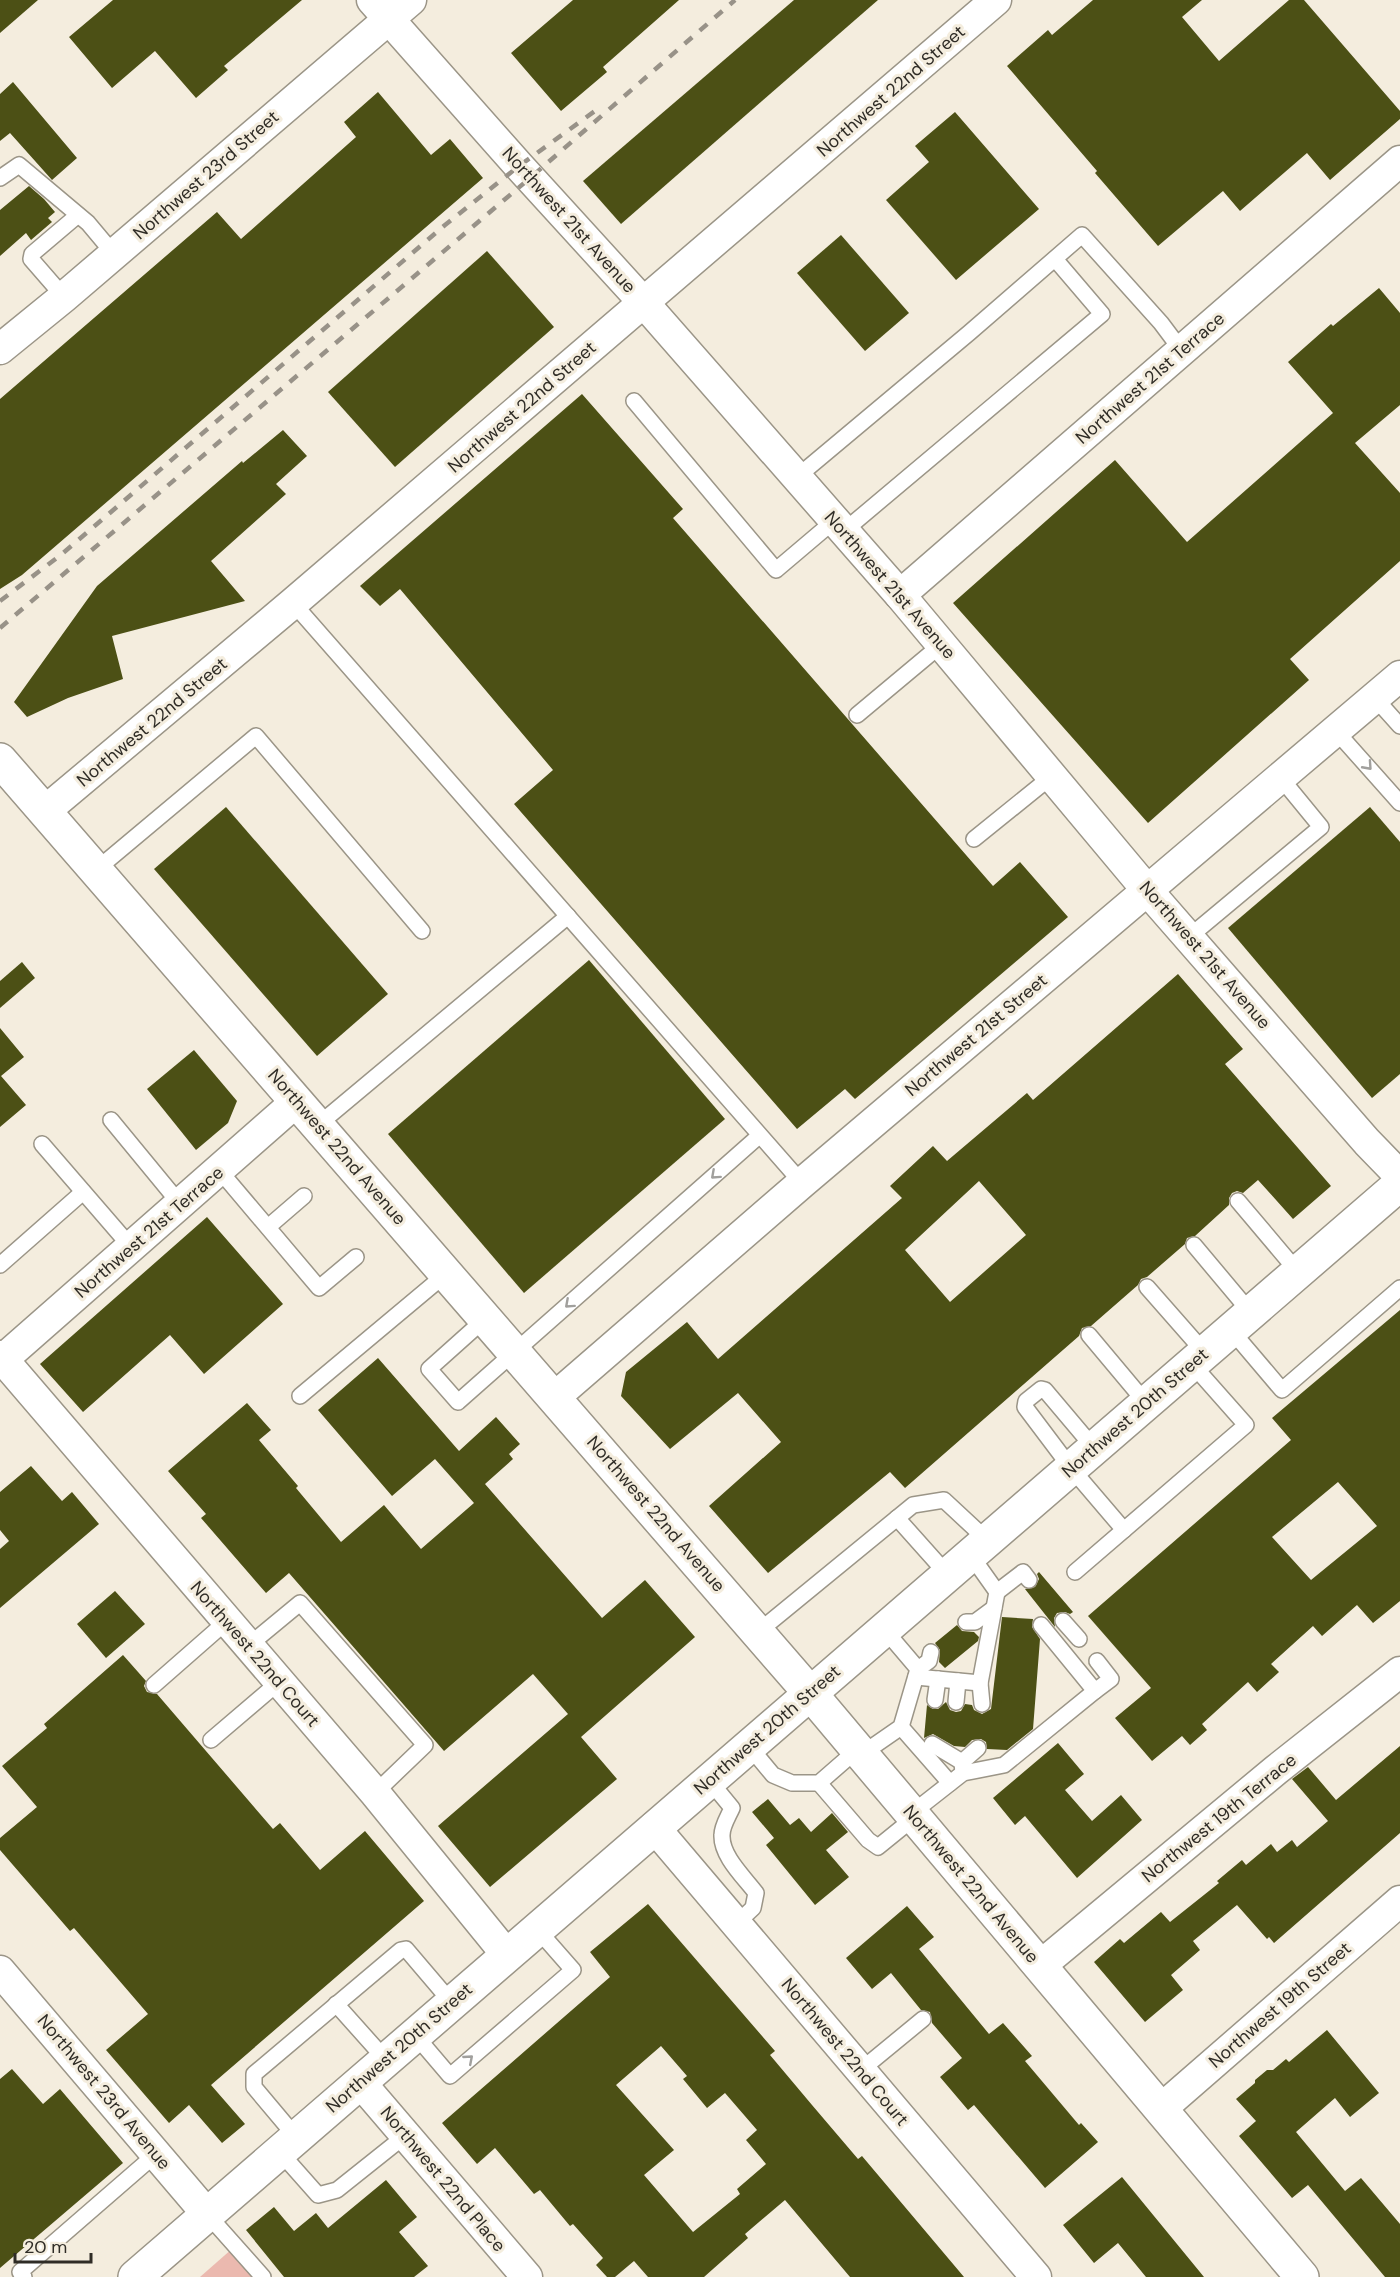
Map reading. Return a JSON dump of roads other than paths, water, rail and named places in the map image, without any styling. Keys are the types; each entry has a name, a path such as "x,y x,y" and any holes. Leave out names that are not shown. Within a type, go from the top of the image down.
{"main road":[{"name":"Northwest 22nd Avenue","path":"0,760 758,1632 1302,2277"},
{"name":"Northwest 20th Street","path":"135,2277 1400,1184"}],"street":[{"name":"Northwest 23rd Street","path":"0,349 114,254 381,10 411,0"},
{"name":"Northwest 22nd Street","path":"45,811 293,603 996,0"},
{"name":"Northwest 21st Avenue","path":"381,10 797,477 942,644 1148,890 1367,1142 1400,1176"},
{"name":"Northwest 21st Terrace","path":"900,596 1400,161"},
{"name":"Northwest 21st Street","path":"555,1397 802,1183 1400,675"},
{"name":"Northwest 21st Terrace","path":"1,1359 220,1171 297,1101"},
{"name":"Northwest 22nd Court","path":"1,1359 375,1793 507,1955"},
{"name":"Northwest 19th Terrace","path":"1040,1966 1276,1770 1400,1672"},
{"name":"Northwest 22nd Court","path":"654,1827 1036,2277"},
{"name":"Northwest 19th Street","path":"1161,2109 1400,1900"},
{"name":"Northwest 23rd Avenue","path":"0,1971 207,2214"},
{"name":"Northwest 22nd Place","path":"360,2082 526,2277"}],"lane":[{"path":"0,178 20,165 88,223 114,254"},
{"path":"64,297 31,259 32,254 78,215"},
{"path":"797,477 1082,235 1161,323 1182,351"},
{"path":"634,401 776,570 839,526 1102,314 1055,259"},
{"path":"293,603 802,1183"},
{"path":"857,715 942,644"},
{"path":"1374,697 1400,726"},
{"path":"1335,730 1400,803"},
{"path":"96,870 255,736 422,931"},
{"path":"974,839 1052,776"},
{"path":"1189,937 1322,827 1280,777"},
{"path":"318,1125 568,916"},
{"path":"111,1120 181,1204"},
{"path":"486,1318 429,1369 458,1402 759,1136"},
{"path":"42,1144 131,1247"},
{"path":"220,1171 319,1288 356,1257"},
{"path":"0,1265 83,1192"},
{"path":"268,1227 304,1196"},
{"path":"1238,1201 1298,1272"},
{"path":"1194,1245 1282,1390 1400,1288"},
{"path":"300,1396 447,1273"},
{"path":"1075,1572 1246,1425 1147,1287"},
{"path":"1089,1335 1146,1403"},
{"path":"1083,1458 1124,1530"},
{"path":"758,1632 913,1505 944,1500 968,1556 997,1592 992,1643 980,1683 982,1704"},
{"path":"897,1518 968,1556"},
{"path":"997,1592 1023,1572 1029,1580"},
{"path":"248,1646 300,1603 425,1745 375,1793"},
{"path":"972,1625 995,1618"},
{"path":"154,1685 227,1621"},
{"path":"1063,1621 1079,1640"},
{"path":"1041,1625 1095,1691"},
{"path":"884,1629 927,1664 938,1679 935,1700"},
{"path":"1040,1646 1059,1648"},
{"path":"932,1744 962,1767 1004,1765 1111,1679 1097,1661"},
{"path":"749,1746 773,1775 792,1784 819,1782 860,1751 901,1727 927,1664"},
{"path":"938,1679 980,1683"},
{"path":"956,1702 958,1681"},
{"path":"211,1740 279,1682"},
{"path":"901,1727 950,1783"},
{"path":"953,1746 962,1767"},
{"path":"819,1782 868,1840 878,1847 950,1783 978,1748"},
{"path":"709,1780 732,1808 722,1835 724,1849 756,1893 753,1908 736,1924"},
{"path":"415,2035 450,2076 564,1978 573,1970 537,1929"},
{"path":"406,2135 338,2190 318,2195 254,2087 254,2074 396,1954 406,1949 452,2002"},
{"path":"336,2004 386,2060"},
{"path":"861,2070 923,2019"},
{"path":"24,2277 20,2272 156,2154"},
{"path":"207,2214 263,2277"}],"railway":[{"path":"0,628 530,178 735,0"},
{"path":"0,601 62,554 445,225 519,166 599,108"}]}
